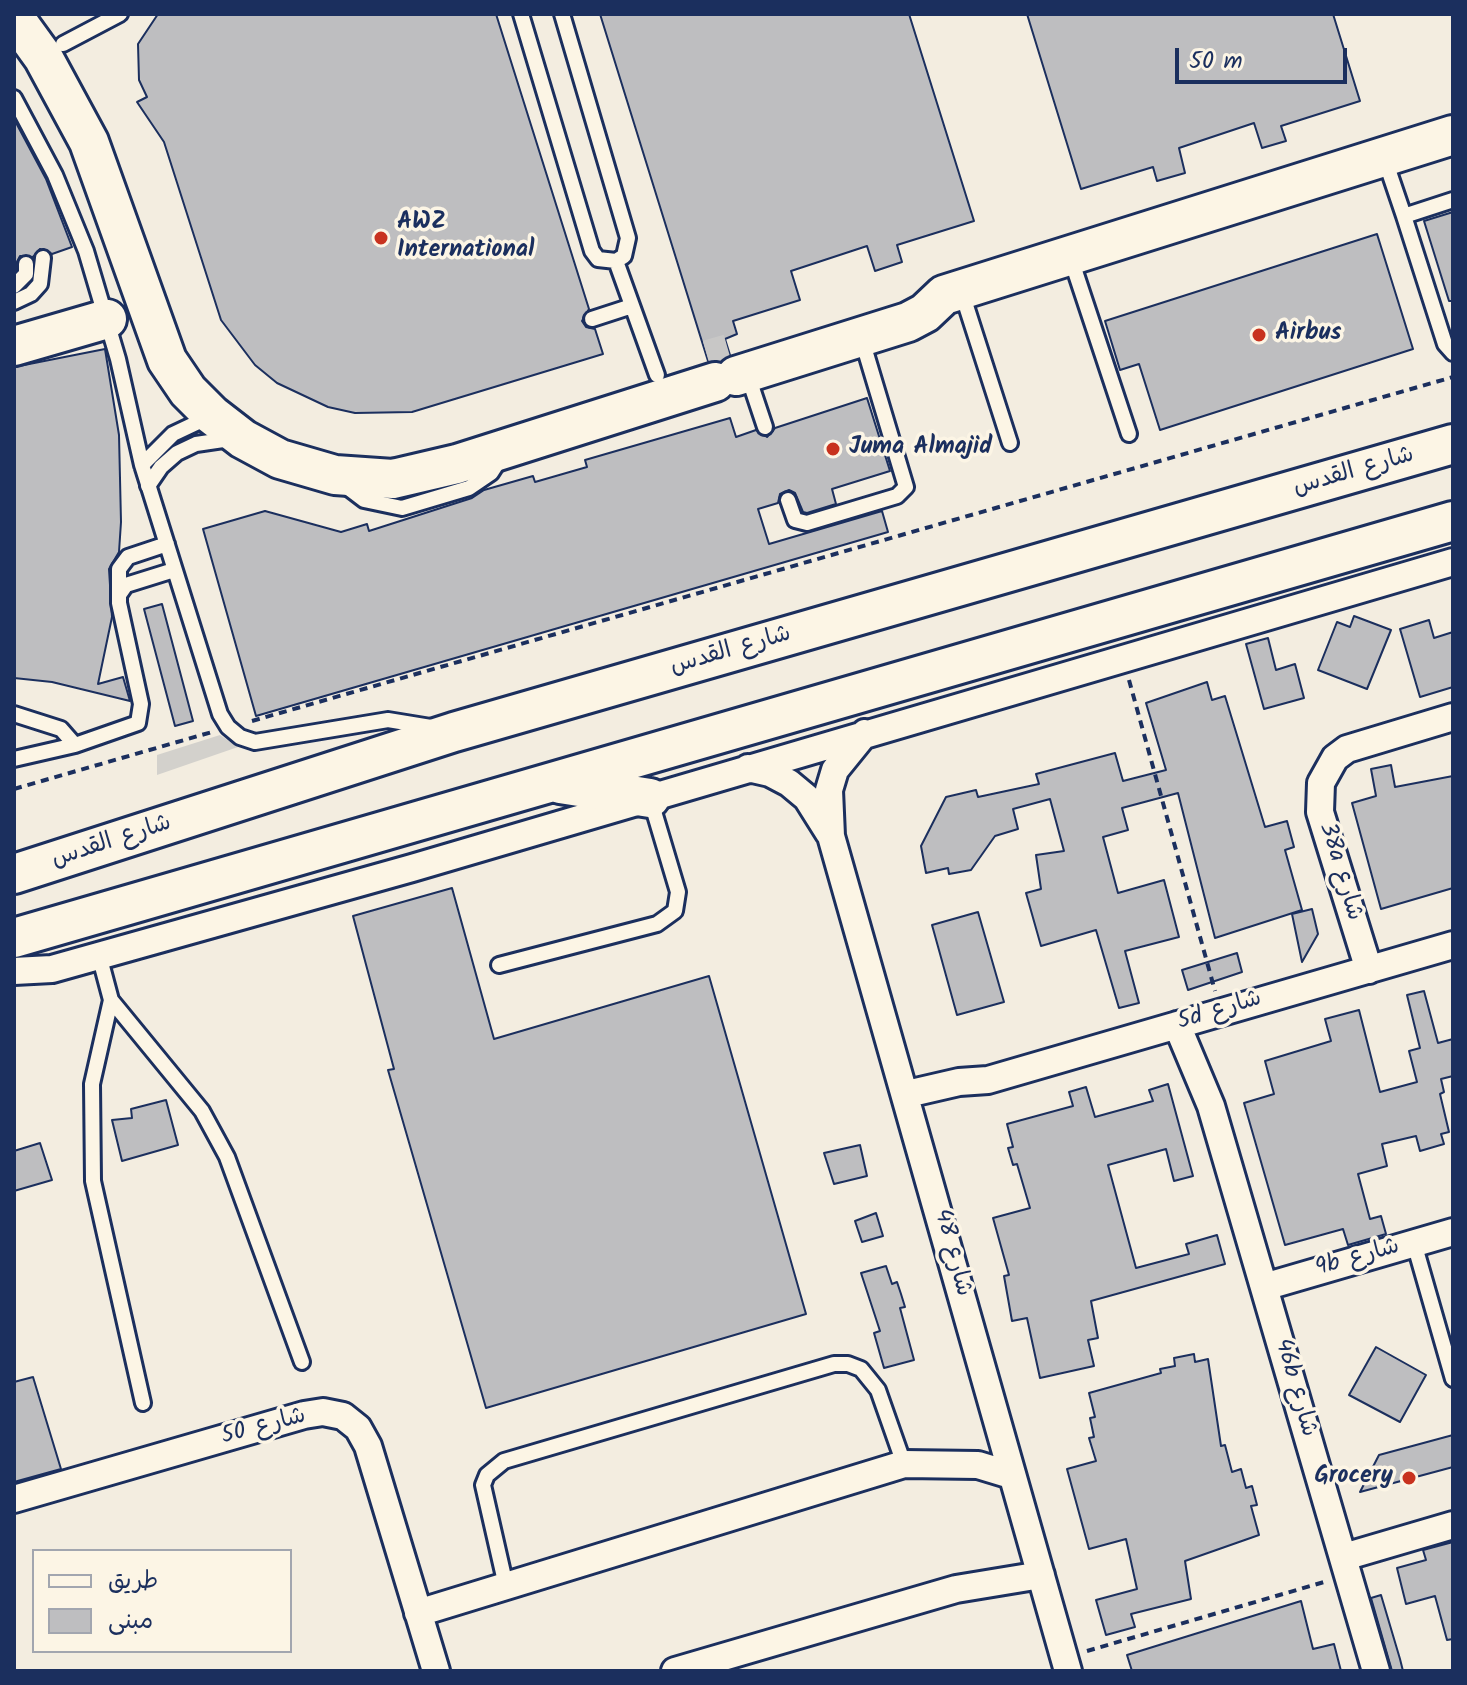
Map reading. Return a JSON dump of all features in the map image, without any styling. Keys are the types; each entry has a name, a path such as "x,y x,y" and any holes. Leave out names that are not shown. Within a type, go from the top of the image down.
{"main road":[{"path":"40,14 63,44 111,131 189,347 207,376 259,421 322,449 391,455 861,336 917,318 953,292 1453,135"},
{"path":"14,17 43,57 89,142 167,360 188,391 243,439 280,459 335,475 393,479 504,449 662,387"},
{"path":"727,369 906,294 925,290 953,292"},
{"path":"14,346 107,319"},
{"name":"شارع القدس","path":"14,874 454,732 1453,444"},
{"path":"14,938 1453,521"},
{"path":"550,782 650,798"}],"street":[{"path":"14,971 52,969 650,798 1453,562"},
{"name":"38a شارع","path":"1369,970 1320,812 1321,783 1335,758 1347,749 1453,717"},
{"name":"شارع 48","path":"865,733 835,770 829,800 831,836 910,1103 1066,1665"},
{"name":"شارع 48","path":"748,768 770,773 798,791 831,836"},
{"name":"5d شارع","path":"910,1103 950,1083 988,1080 1453,945"},
{"name":"46b شارع","path":"1199,1018 1211,1106 1376,1671"},
{"name":"9b شارع","path":"1264,1287 1453,1232"},
{"name":"شارع 50","path":"14,1499 304,1415 323,1412 343,1416 358,1428 368,1446 436,1671"},
{"path":"418,1613 904,1464 978,1465 1011,1475"},
{"path":"1347,1566 1453,1525"},
{"path":"675,1671 1039,1566"}],"lane":[{"path":"63,44 120,14"},
{"path":"521,14 592,251 598,259 616,261 624,256 628,238 562,14"},
{"path":"14,98 55,175 86,251 107,319 148,486 220,714 228,727 240,737 255,742 388,720 454,732"},
{"path":"1384,156 1445,344 1453,353"},
{"path":"1404,216 1453,200"},
{"path":"1070,255 1129,434"},
{"path":"14,302 31,294 40,284 43,258"},
{"path":"616,261 662,387"},
{"path":"14,286 26,274 26,264"},
{"path":"953,292 1010,443"},
{"path":"592,319 632,306"},
{"path":"788,500 795,520 807,523 897,496 906,487 861,336"},
{"path":"727,369 765,427"},
{"path":"142,465 173,434 212,415"},
{"path":"148,486 169,460 196,444 216,439 243,439"},
{"path":"14,759 75,745 138,723 142,714 119,595 123,561 167,544"},
{"path":"119,595 126,585 174,570"},
{"path":"14,714 61,729 75,745"},
{"path":"499,965 657,924 675,911 678,892 650,798"},
{"path":"99,955 111,1000 184,1088 215,1132 302,1362"},
{"path":"111,1000 92,1084 93,1181 143,1403"},
{"path":"1414,1243 1453,1379"},
{"path":"506,1586 483,1485 487,1475 504,1461 834,1364 848,1364 861,1369 878,1390 904,1464"}],"path":[{"path":"14,789 1453,377"},
{"path":"1123,658 1199,1018"},
{"path":"1066,1665 1347,1566"}],"shaded area":[{"path":"220,735 238,747 157,775 157,755"}],"building":[{"name":"AWZ International","path":"158,14 496,14 589,309 582,321 586,327 595,329 603,354 412,412 355,413 328,407 277,383 255,365 221,320 164,142 137,102 147,97 139,80 138,44"},
{"path":"600,14 909,14 974,221 897,245 902,262 875,271 867,246 791,271 800,300 733,321 737,334 725,339 730,355 720,361 708,361"},
{"path":"1027,14 1333,14 1360,101 1281,126 1286,141 1262,148 1254,123 1179,148 1185,173 1157,181 1153,167 1081,189"},
{"path":"14,119 46,179 72,247 52,254 40,249 33,257 20,256 14,268"},
{"path":"1453,212 1453,301 1449,301 1424,221"},
{"name":"Airbus","path":"1377,234 1413,349 1160,430 1139,364 1120,370 1105,321"},
{"path":"105,349 119,435 121,522 119,552 109,569 112,617 98,684 123,677 130,701 52,682 14,678 14,367"},
{"path":"867,398 890,471 832,489 836,504 807,513 803,512 795,493 789,490 780,494 778,503 758,509 769,544 882,511 888,532 256,716 203,529 265,511 341,532 367,524 369,531 472,498 484,490 533,476 535,482 587,467 585,460 730,418 736,437 756,430 767,437 775,428"},
{"path":"162,604 193,721 175,726 144,609"},
{"path":"1354,616 1391,630 1367,689 1318,670 1337,622 1350,627"},
{"path":"1429,620 1434,638 1453,632 1453,687 1420,697 1400,629"},
{"path":"1268,638 1276,670 1295,664 1304,698 1264,709 1246,644"},
{"path":"1207,682 1212,700 1225,696 1265,827 1287,821 1294,847 1285,850 1302,910 1215,938 1178,793 1122,808 1128,830 1103,837 1118,893 1164,880 1179,937 1125,951 1139,1003 1119,1008 1096,930 1041,946 1026,893 1041,889 1036,855 1064,851 1050,799 1013,809 1018,829 995,836 971,870 949,874 948,868 926,873 921,846 946,797 976,790 978,797 1039,784 1036,774 1115,753 1123,781 1166,770 1146,703"},
{"path":"1391,765 1395,787 1453,776 1453,888 1381,909 1352,803 1376,796 1371,769"},
{"path":"452,888 494,1039 709,976 806,1314 486,1408 388,1070 394,1069 353,916"},
{"path":"1312,909 1318,934 1302,962 1292,914"},
{"path":"978,912 1004,1002 957,1015 932,925"},
{"path":"1237,953 1242,972 1188,990 1182,970"},
{"path":"1424,991 1438,1043 1453,1039 1453,1076 1441,1079 1444,1092 1440,1094 1449,1132 1441,1134 1444,1144 1420,1151 1416,1136 1382,1144 1387,1166 1358,1174 1370,1219 1381,1216 1386,1234 1348,1245 1343,1229 1285,1245 1244,1103 1274,1094 1265,1061 1331,1041 1325,1019 1359,1010 1380,1092 1417,1082 1409,1051 1420,1048 1407,995"},
{"path":"1168,1084 1193,1176 1174,1181 1166,1149 1108,1165 1136,1268 1189,1254 1186,1244 1217,1235 1225,1264 1091,1301 1098,1338 1088,1340 1094,1366 1040,1378 1027,1318 1012,1321 1004,1276 1009,1275 993,1218 1030,1208 1017,1164 1013,1165 1008,1148 1013,1147 1007,1124 1073,1106 1069,1092 1086,1087 1095,1117 1153,1101 1149,1090"},
{"path":"166,1100 178,1145 122,1161 112,1120 132,1118 131,1109"},
{"path":"40,1143 52,1180 14,1191 14,1151"},
{"path":"860,1145 867,1176 834,1184 824,1153"},
{"path":"876,1213 883,1236 862,1242 855,1221"},
{"path":"886,1266 892,1284 897,1282 905,1307 900,1308 914,1360 884,1368 874,1333 880,1331 861,1273"},
{"path":"1376,1347 1426,1375 1400,1422 1349,1395"},
{"path":"1194,1354 1195,1362 1208,1359 1221,1446 1225,1445 1232,1472 1241,1469 1246,1488 1252,1486 1257,1505 1251,1506 1259,1535 1185,1561 1191,1599 1131,1614 1135,1627 1106,1635 1096,1600 1137,1589 1126,1539 1089,1549 1067,1469 1096,1461 1089,1438 1094,1437 1090,1418 1095,1417 1089,1393 1161,1373 1160,1369 1175,1366 1174,1358"},
{"path":"33,1377 61,1469 14,1482 14,1382"},
{"path":"1453,1435 1453,1467 1360,1492 1379,1455"},
{"path":"1453,1542 1453,1639 1447,1640 1435,1596 1406,1604 1397,1568 1426,1560 1423,1550"},
{"path":"1381,1595 1403,1671 1392,1671 1371,1598"},
{"path":"1301,1601 1313,1649 1334,1644 1341,1671 1132,1671 1127,1655"}],"tunnel":[{"path":"708,359 729,353"}],"place":[{"name":"AWZ International","path":"381,238"},
{"name":"Airbus","path":"1259,335"},
{"name":"Juma Almajid","path":"833,449"},
{"name":"Grocery","path":"1409,1478"}]}
